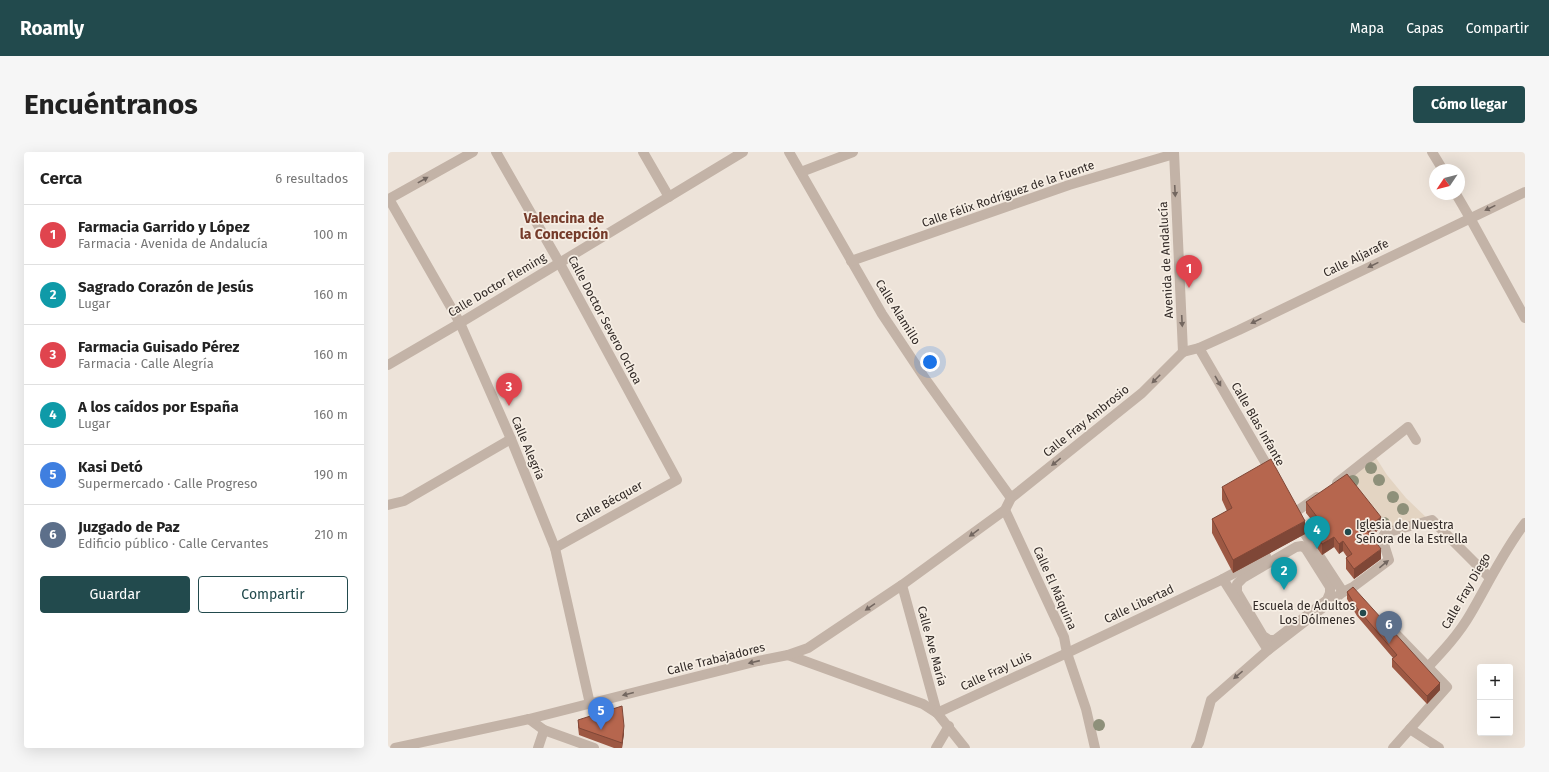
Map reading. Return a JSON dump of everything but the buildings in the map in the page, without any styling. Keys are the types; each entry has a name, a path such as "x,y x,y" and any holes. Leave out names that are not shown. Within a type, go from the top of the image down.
{"street":[{"path":"388,199 473,152"},
{"name":"Calle Doctor Severo Ochoa","path":"496,152 559,262 677,480"},
{"path":"643,152 669,196"},
{"name":"Calle Doctor Fleming","path":"388,365 743,152"},
{"name":"Calle Alamillo","path":"789,152 882,314 926,380 1011,498"},
{"path":"801,172 853,152"},
{"path":"1432,152 1439,164"},
{"name":"Calle Félix Rodríguez de la Fuente","path":"851,261 1069,185 1174,153"},
{"name":"Avenida de Andalucía","path":"1174,153 1183,352"},
{"name":"Calle Aljarafe","path":"1199,348 1525,192"},
{"name":"Calle Alegría","path":"388,199 460,323 511,439 555,548 590,704"},
{"path":"1460,200 1525,318"},
{"path":"1183,352 1199,348"},
{"name":"Calle Blas Infante","path":"1199,348 1279,486"},
{"name":"Calle Fray Ambrosio","path":"1005,510 1011,498 1142,393 1183,352"},
{"path":"1343,592 1305,534 1292,510 1328,489 1408,427 1416,440"},
{"path":"388,505 404,501 511,439"},
{"name":"Calle Bécquer","path":"555,548 677,480"},
{"name":"Calle Trabajadores","path":"395,748 529,719 758,661 788,655 808,648 902,585 1005,510"},
{"name":"Calle El Máquina","path":"1005,510 1064,637 1066,653 1086,709 1095,748"},
{"path":"1196,748 1199,743 1210,700 1268,650 1343,592 1353,587 1389,560 1382,538 1385,533 1432,520 1489,577"},
{"name":"Calle Fray Diego","path":"1427,668 1450,643 1471,613 1489,577 1510,542 1525,523"},
{"name":"Calle Libertad","path":"1066,653 1223,579 1305,534"},
{"path":"1302,546 1306,549 1330,587 1330,593 1327,600 1275,640 1269,640 1263,636 1237,592 1237,584 1242,578 1296,547 1302,546"},
{"path":"1223,579 1268,650"},
{"name":"Calle Ave María","path":"902,585 937,713"},
{"path":"1353,587 1362,597"},
{"path":"1386,623 1447,688 1393,748"},
{"name":"Calle Fray Luis","path":"937,713 1066,653"},
{"path":"788,655 923,704 937,713 965,748"},
{"path":"529,719 544,730 594,748"},
{"path":"936,748 948,726"},
{"path":"1410,729 1439,748"},
{"path":"538,748 544,730"}],"shaded area":[{"path":"1373,453 1387,475 1406,498 1429,520 1385,533 1343,479"}],"place":[{"name":"Farmacia Garrido y López","path":"1189,288"},
{"name":"Farmacia Guisado Pérez","path":"509,406"},
{"name":"Iglesia de Nuestra Señora de la Estrella","path":"1348,532"},
{"name":"A los caídos por España","path":"1317,549"},
{"name":"Sagrado Corazón de Jesús","path":"1284,590"},
{"name":"Escuela de Adultos Los Dólmenes","path":"1363,613"},
{"name":"Juzgado de Paz","path":"1389,644"},
{"name":"Kasi Detó","path":"601,730"}],"district":[{"name":"Valencina de la Concepción","path":"564,226"}]}
